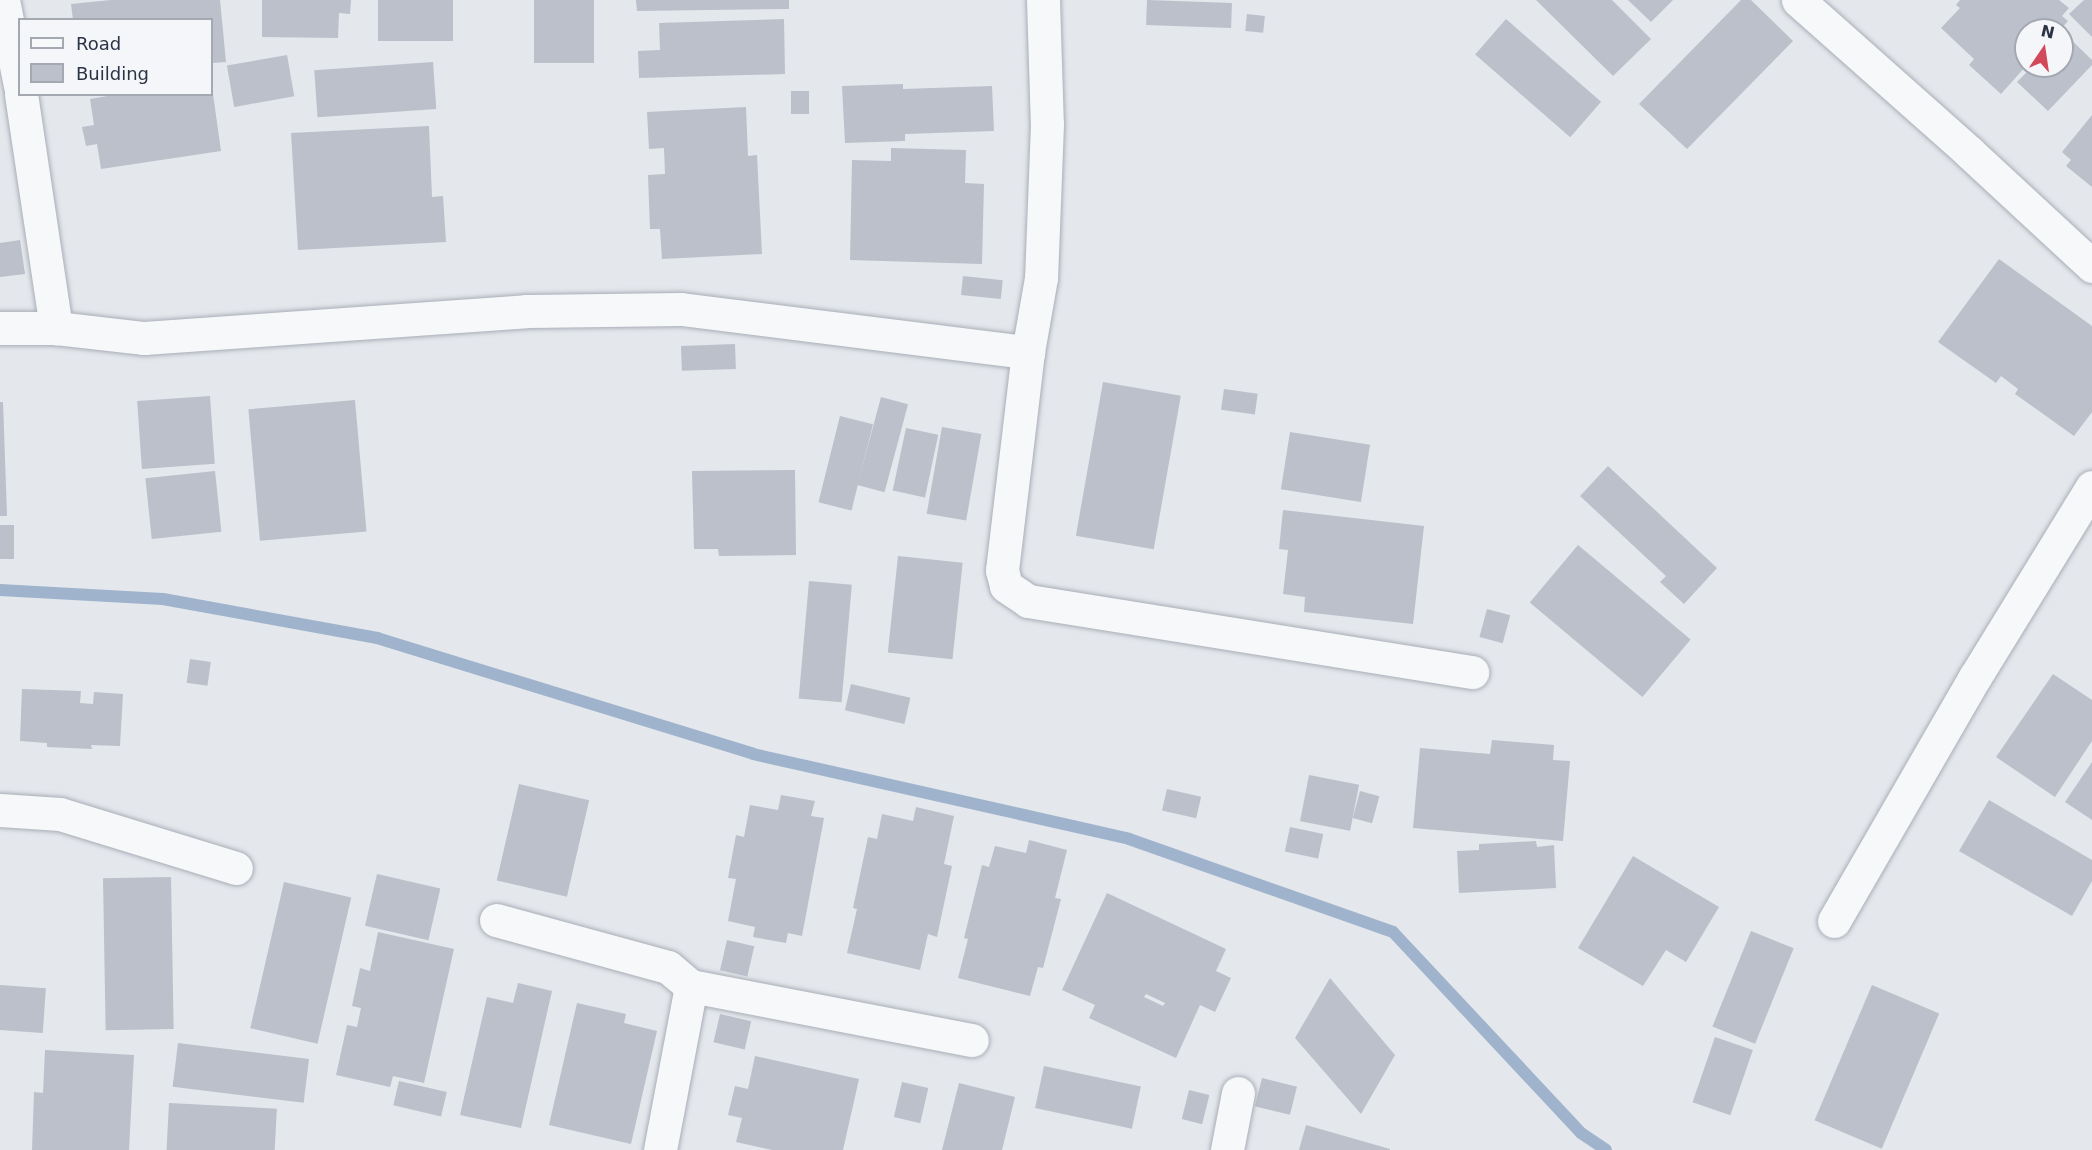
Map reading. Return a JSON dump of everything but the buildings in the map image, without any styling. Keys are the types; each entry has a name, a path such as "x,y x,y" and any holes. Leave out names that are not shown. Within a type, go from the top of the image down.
{"street":[{"path":"3,0 18,76"},
{"path":"1043,0 1047,135 1041,278 1028,352 1002,570 1006,586 1028,601 1472,672"},
{"path":"1798,0 2092,266"},
{"path":"21,96 56,328"},
{"path":"0,328 56,328 144,338 526,311 681,309 1028,352"},
{"path":"1834,921 1976,677 2092,487"},
{"path":"0,810 60,813 236,868"},
{"path":"496,920 668,967 691,986 972,1040"},
{"path":"660,1150 691,986"},
{"path":"1227,1150 1238,1093"}],"waterway":[{"path":"0,590 163,599 377,638 753,754 1129,839 1393,932 1581,1133 1606,1150"}]}
